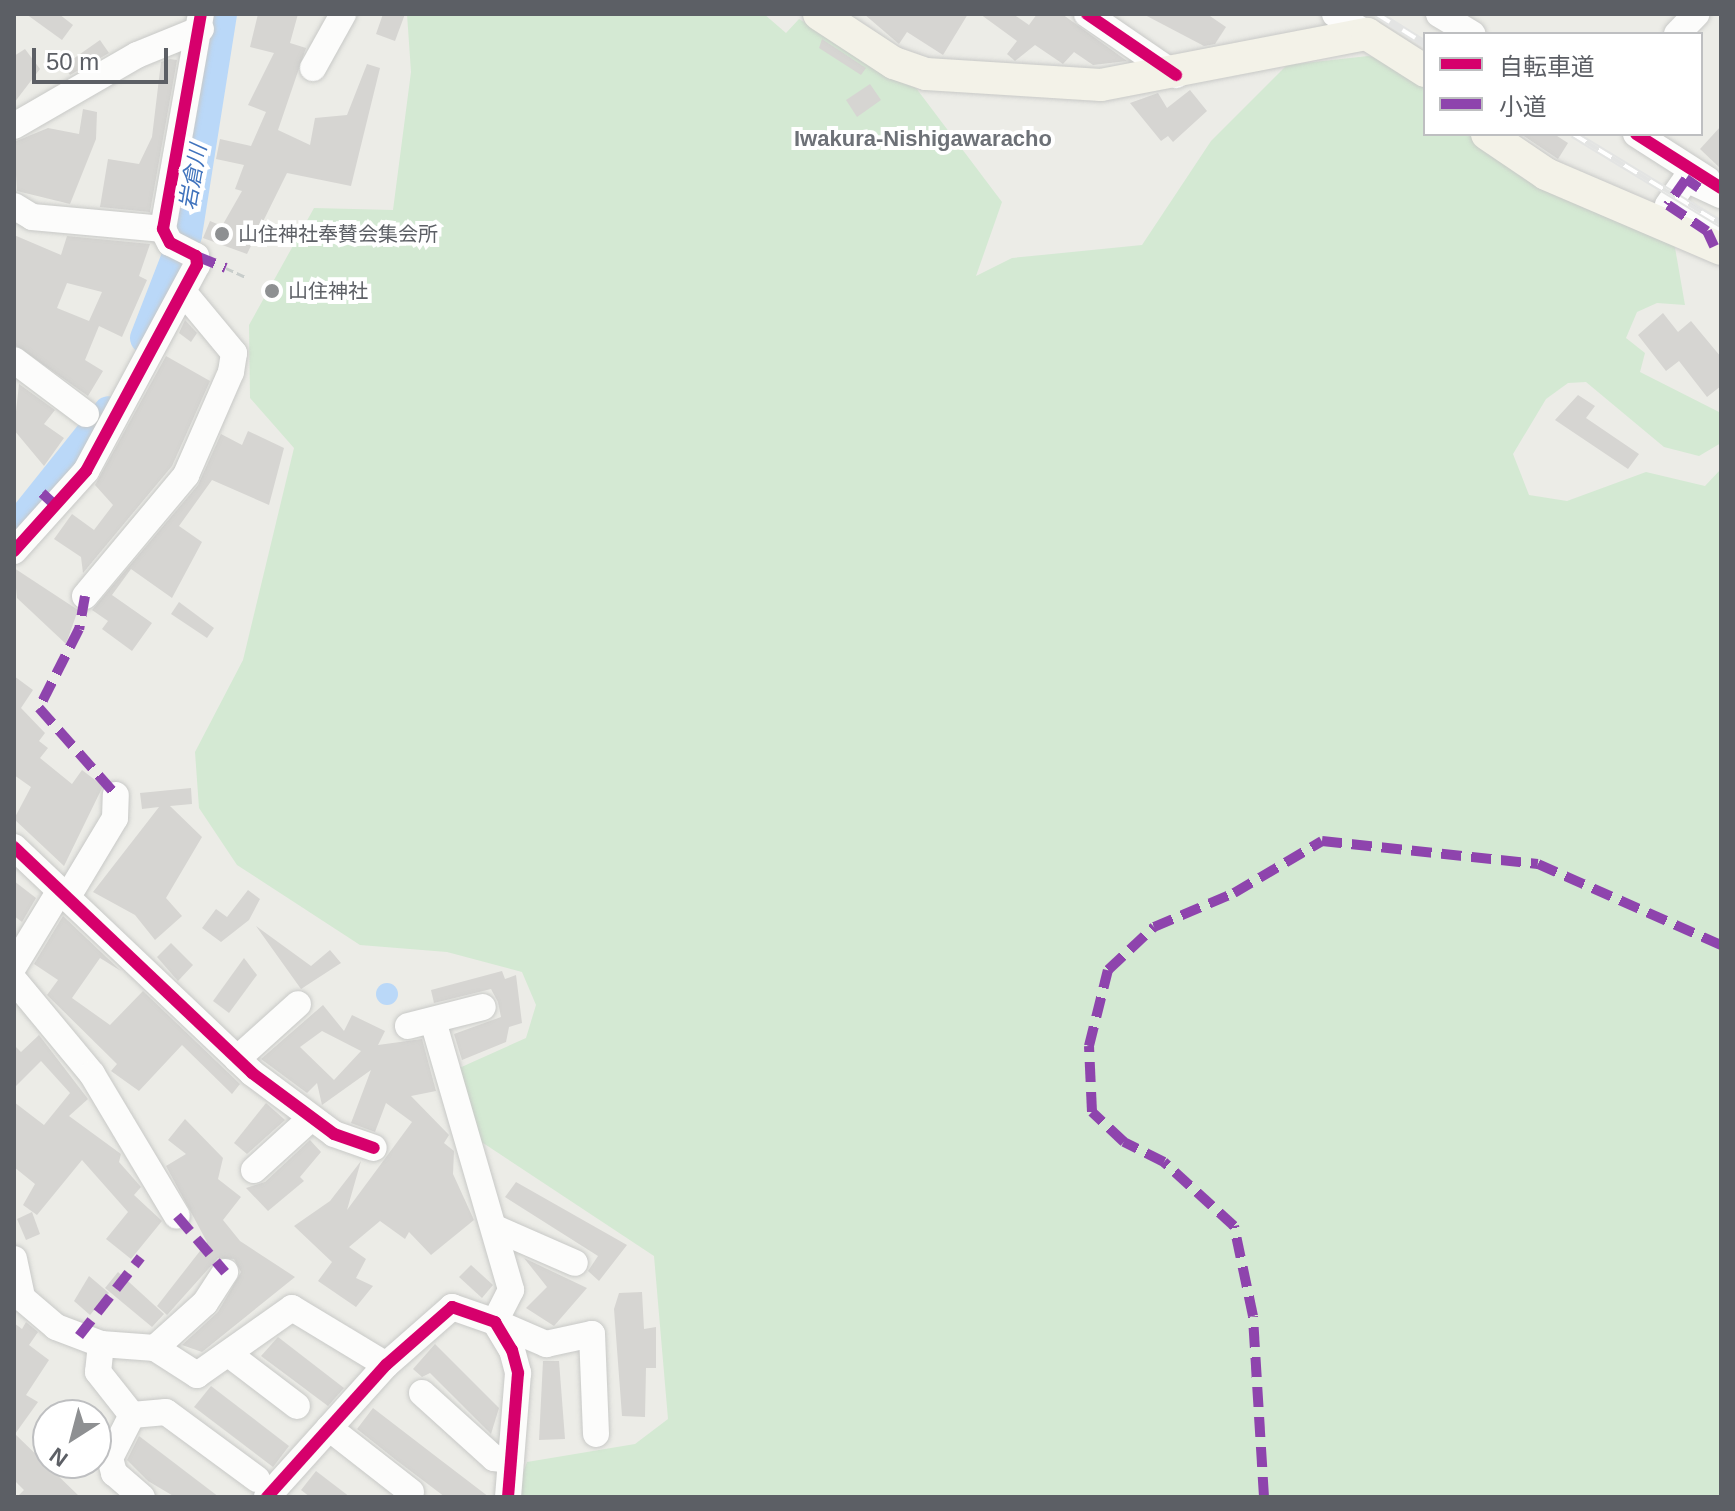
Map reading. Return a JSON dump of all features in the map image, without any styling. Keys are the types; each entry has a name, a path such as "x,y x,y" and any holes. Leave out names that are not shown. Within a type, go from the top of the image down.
{"main road":[{"path":"819,14 894,63 926,74 1101,85 1176,75 1367,34 1423,70"},
{"path":"1490,136 1546,174 1717,248"}],"street":[{"path":"313,68 343,14"},
{"path":"1087,14 1176,75"},
{"path":"1335,14 1367,34"},
{"path":"1439,14 1469,32"},
{"path":"1679,32 1696,14"},
{"path":"14,126 201,21"},
{"path":"175,242 201,21"},
{"path":"1639,136 1721,188"},
{"path":"1717,248 1707,231 1668,205 1686,179 1721,195"},
{"path":"14,206 32,217 175,242 197,265 185,294 86,471 14,551"},
{"path":"85,596 186,475 231,372 234,353 185,294"},
{"path":"14,360 86,414"},
{"path":"14,966 115,818 116,795"},
{"path":"14,847 237,1059 310,1119 374,1148"},
{"path":"14,980 92,1074 177,1216"},
{"path":"237,1059 298,1004"},
{"path":"483,1007 420,1023 495,1228 511,1290 508,1309 495,1322"},
{"path":"254,1170 310,1119"},
{"path":"495,1228 575,1263"},
{"path":"14,1259 18,1303 56,1327 101,1344 155,1348 197,1375 230,1355 292,1308 386,1365"},
{"path":"155,1348 205,1303 225,1272"},
{"path":"132,1415 166,1412 269,1491 386,1365 452,1307 546,1344 592,1334 596,1434"},
{"path":"495,1322 518,1373 508,1497"},
{"path":"101,1344 98,1372 132,1415"},
{"path":"230,1355 297,1406"},
{"path":"422,1393 494,1458 511,1460"},
{"path":"132,1415 110,1458 114,1473 142,1497"},
{"path":"329,1428 411,1492"}],"path":[{"path":"226,268 247,278"}],"green space":[{"path":"407,14 764,14 786,33 799,19 916,88 1002,202 976,276 1012,258 1142,245 1211,141 1287,65 1368,56 1395,60 1423,81 1423,136 1481,136 1674,242 1685,305 1657,303 1637,312 1626,338 1645,353 1640,372 1721,413 1721,443 1699,456 1664,447 1586,382 1568,383 1546,399 1513,454 1529,495 1567,501 1646,472 1705,486 1721,469 1721,1497 514,1497 527,1462 635,1444 668,1419 654,1256 474,1137 457,1069 526,1038 536,1005 522,972 447,952 360,945 237,865 199,808 195,752 243,660 294,448 250,398 249,325 314,208 393,210 411,72"}],"water":[{"path":"383,983 391,983 398,994 391,1005 383,1005 376,998 376,990"}],"building":[{"path":"26,14 59,14 73,25 62,40"},
{"path":"258,14 298,14 290,43 306,48 278,130 310,145 315,118 347,115 367,64 380,68 351,186 287,173 247,254 203,238 210,221 222,226 242,191 235,189 244,165 216,159 220,139 251,146 266,112 248,105 274,53 250,47"},
{"path":"383,14 405,14 395,41 376,34"},
{"path":"864,14 968,14 943,55 907,32 899,44"},
{"path":"980,14 1013,14 1029,25 1037,14 1062,14 1127,61 1093,65 1074,52 1063,64 1035,45 1015,61 1007,54 1017,41"},
{"path":"1143,14 1207,14 1226,27 1215,44 1204,46"},
{"path":"822,39 866,68 861,75 819,48"},
{"path":"100,40 109,53 70,75 63,66"},
{"path":"25,49 40,69 14,103 14,56"},
{"path":"177,60 150,212 100,207 108,159 139,164 152,137 161,62"},
{"path":"870,84 881,100 857,117 846,100"},
{"path":"1190,90 1207,111 1173,142 1168,136 1161,141 1130,103 1158,93 1167,108"},
{"path":"83,109 97,112 96,139 70,204 17,191 14,142 48,128 79,134"},
{"path":"1721,126 1721,169 1700,149"},
{"path":"1524,136 1557,136 1568,143 1558,159"},
{"path":"14,235 61,255 67,236 150,244 139,276 147,280 122,337 99,326 85,360 103,371 88,396 14,344","holes":["67,283 102,292 89,321 57,308"]},
{"path":"1663,313 1678,332 1691,321 1721,357 1721,386 1707,397 1679,361 1666,371 1638,335"},
{"path":"185,320 197,333 191,342 179,333"},
{"path":"166,356 210,381 172,466 83,573 81,557 54,539 72,514 94,530 113,505 95,485"},
{"path":"19,384 55,410 44,424 64,438 44,466 14,430"},
{"path":"1578,395 1595,406 1586,418 1639,454 1628,469 1555,420"},
{"path":"248,431 284,448 269,505 212,480 179,526 202,542 172,598 131,569 112,595 152,623 132,651 102,629 108,621 92,610 198,485 221,434 242,445"},
{"path":"14,568 78,610 66,644 17,598"},
{"path":"179,602 214,628 207,638 171,614"},
{"path":"14,676 33,690 21,708 45,733 39,741 48,748 40,758 72,784 82,770 103,786 64,866 14,819 31,787 14,775"},
{"path":"191,788 192,804 170,806 202,837 166,898 182,916 155,940 135,915 93,892 159,807 142,809 140,793"},
{"path":"14,881 36,898 22,922 14,916"},
{"path":"248,890 260,899 249,920 221,942 202,928 216,909 227,917"},
{"path":"63,916 121,971 100,958 72,998 110,1025 143,991 240,1084 232,1094 182,1045 139,1091 111,1071 117,1064 47,995 58,980 34,964"},
{"path":"256,926 311,966 330,950 341,963 301,989"},
{"path":"171,943 193,965 178,981 157,957"},
{"path":"244,958 257,975 229,1013 213,1001"},
{"path":"502,971 505,979 516,975 522,1023 509,1027 506,1042 462,1060 454,1034 501,1017 498,1002 491,989 434,1003 431,990"},
{"path":"323,1005 344,1031 352,1015 385,1031 378,1045 422,1039 436,1091 411,1096 449,1135 444,1143 454,1151 453,1174 474,1220 431,1255 409,1232 405,1239 380,1221 349,1247 366,1259 356,1278 373,1286 356,1307 318,1281 332,1262 294,1226 330,1201 361,1161 347,1210 412,1122 386,1103 375,1132 351,1123 371,1070 322,1105 317,1083 307,1093 261,1059","holes":["322,1031 361,1051 334,1080 300,1047"]},
{"path":"39,1035 88,1099 69,1116 121,1154 119,1162 141,1187 134,1195 162,1221 131,1259 106,1239 128,1212 82,1160 37,1215 23,1205 35,1184 14,1167 14,1102 44,1125 70,1093 41,1061 14,1088 14,1045 21,1052"},
{"path":"266,1103 285,1120 247,1154 234,1143"},
{"path":"185,1119 223,1158 218,1179 241,1197 223,1220 240,1241 295,1277 202,1352 182,1345 218,1312 241,1272 234,1259 218,1258 167,1315 157,1306 207,1242 166,1166 186,1154 168,1140"},
{"path":"310,1140 321,1152 300,1177 304,1181 268,1211 246,1188 265,1182"},
{"path":"516,1182 627,1245 599,1281 588,1271 598,1256 505,1197"},
{"path":"32,1212 40,1234 26,1240 17,1219"},
{"path":"524,1258 587,1288 554,1326 526,1308 547,1287"},
{"path":"471,1265 493,1285 482,1298 459,1277"},
{"path":"118,1272 164,1314 152,1327 105,1288"},
{"path":"89,1276 109,1293 90,1315 74,1301"},
{"path":"642,1292 644,1329 656,1327 656,1368 646,1368 645,1417 622,1416 614,1309 619,1293"},
{"path":"26,1322 38,1332 29,1345 49,1360 26,1395 33,1399 32,1410 15,1434 32,1450 32,1479 61,1479 80,1497 17,1497 24,1490 14,1480 14,1323 22,1329"},
{"path":"278,1337 344,1388 328,1406 261,1356"},
{"path":"435,1344 499,1408 491,1434 430,1373 422,1377 413,1369"},
{"path":"543,1361 559,1361 565,1439 539,1440"},
{"path":"211,1386 289,1446 273,1467 194,1407"},
{"path":"373,1408 489,1497 445,1497 396,1460 357,1429"},
{"path":"139,1436 219,1497 175,1497 148,1481 127,1460"},
{"path":"316,1471 350,1497 310,1497 301,1490"}],"waterway":[{"name":"岩倉川","path":"146,338 186,235 221,14"},
{"name":"岩倉川","path":"14,531 109,412"}],"railway":[{"path":"1377,14 1423,43"},
{"path":"1576,136 1721,224"}],"marked path":[{"path":"1699,188 1686,179 1668,205 1707,231 1714,246"},
{"path":"196,256 226,268"},
{"path":"42,493 55,505"},
{"path":"85,596 79,629 39,708 116,795"},
{"path":"1264,1497 1253,1316 1234,1226 1164,1162 1124,1142 1092,1112 1089,1046 1108,970 1154,927 1234,893 1322,841 1538,864 1721,945"},
{"path":"177,1216 225,1272"},
{"path":"79,1336 141,1257"}],"cycle path":[{"path":"14,551 86,471 197,265 196,256 170,243 163,229 201,14"},
{"path":"1087,14 1176,75"},
{"path":"1639,136 1721,188"},
{"path":"14,847 252,1073 334,1134 374,1148"},
{"path":"267,1497 386,1365 452,1307 495,1322 512,1350 518,1373 508,1497"}],"place":[{"name":"山住神社奉賛会集会所","path":"222,234"},
{"name":"山住神社","path":"272,291"}],"district":[{"name":"Iwakura-Nishigawaracho","path":"923,139"}]}
